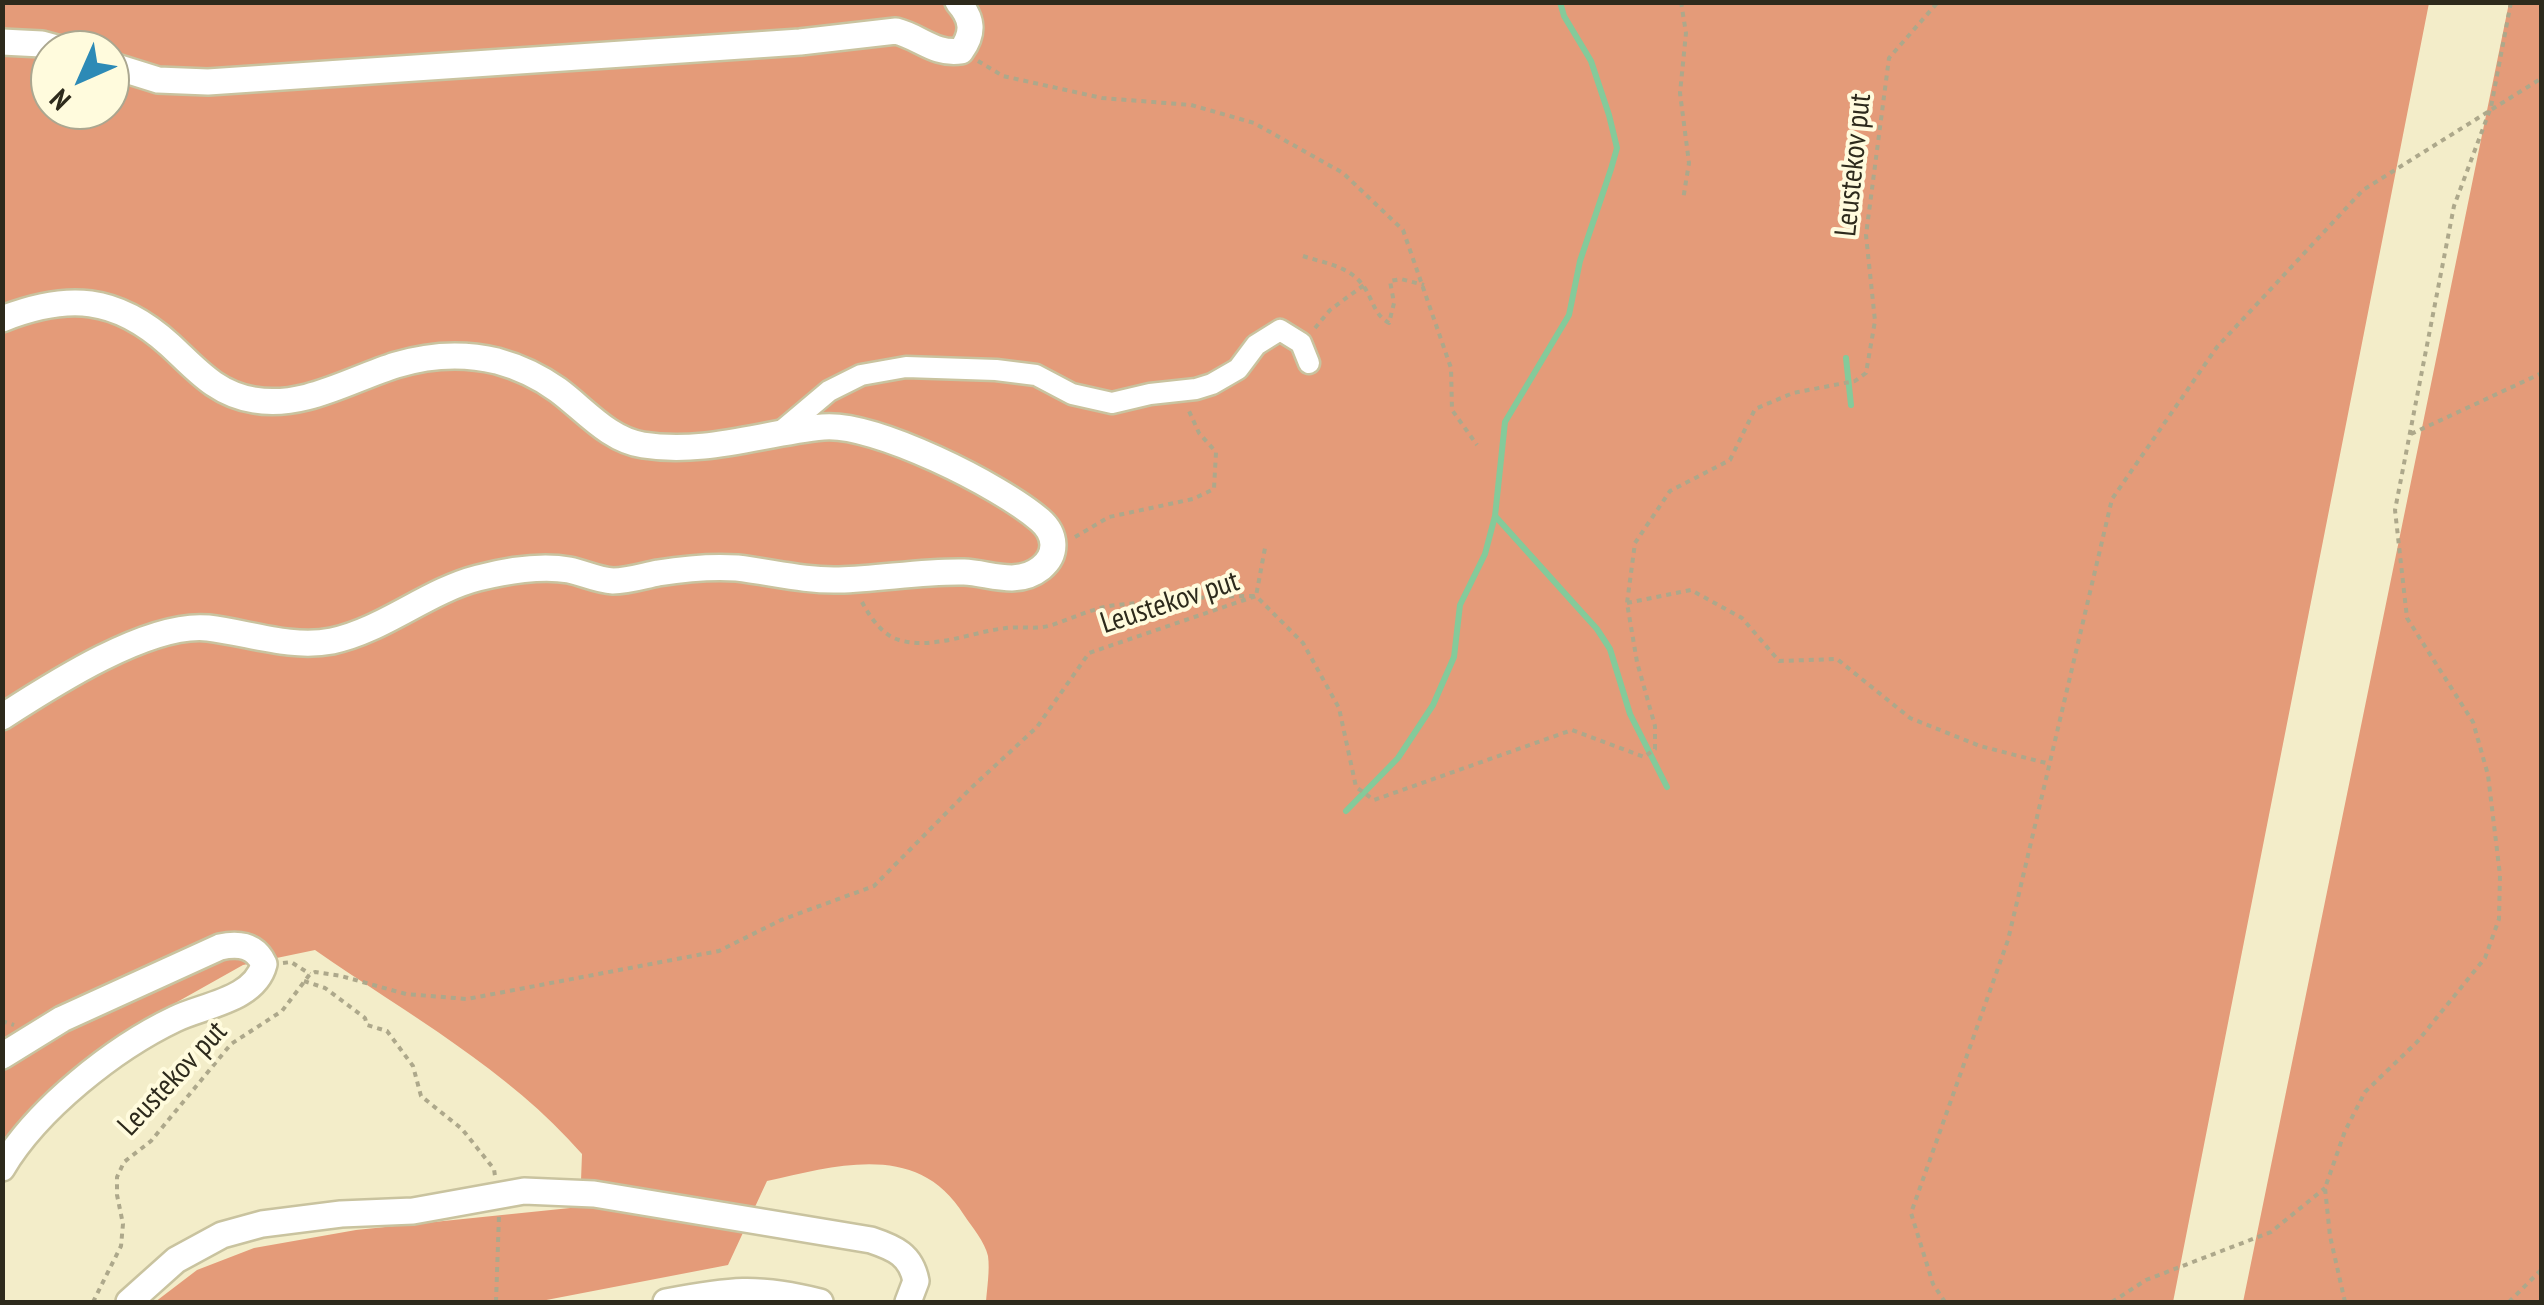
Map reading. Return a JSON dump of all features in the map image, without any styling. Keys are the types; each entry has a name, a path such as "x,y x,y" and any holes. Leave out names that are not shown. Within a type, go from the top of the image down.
{"main road":[{"path":"130,71 158,80 208,82 800,42 896,31 948,53 961,51 969,39 970,16 958,2"},
{"path":"2,42 30,43"},
{"path":"2,319 60,302 115,308 139,320 204,379 226,392 252,400 298,398 413,361 442,356 479,357 532,374 556,388 611,433 633,444 699,449 827,426 855,428 892,438 1021,505 1048,528 1054,548 1042,567 1024,577 1011,578 968,572 858,579 794,577 732,568 663,572 615,581 550,568 480,577 443,590 366,630 325,642 290,642 202,627 168,630 126,646 2,717"},
{"path":"2,1056 62,1020 220,947 245,946 254,950 264,964 258,977 241,992 168,1022 105,1061 26,1136 2,1168"},
{"path":"129,1302 176,1260 222,1235 262,1224 341,1214 413,1211 524,1191 594,1194 872,1240 896,1248 909,1261 916,1282 908,1302"},
{"path":"666,1302 738,1290 764,1290 820,1302"}],"lane":[{"path":"777,435 829,391 862,375 906,367 1036,375 1072,394 1112,404 1212,384 1238,369 1256,344 1280,330 1301,343 1309,363"}],"path":[{"path":"1681,2 1686,32 1680,93 1689,162 1683,200"},
{"name":"Leustekov put","path":"93,1302 121,1246 123,1224 117,1177 124,1162 152,1140 231,1044 282,1011 310,974 341,976 406,994 467,999 718,951 780,920 874,886 970,788 1037,727 1088,653 1256,596 1302,642 1338,708 1356,787 1374,800 1572,730 1644,757 1656,749 1655,726 1627,603 1634,544 1670,491 1730,460 1754,410 1793,393 1855,381 1866,372 1875,321 1866,235 1890,58 1938,2"},
{"path":"2345,1302 2330,1236 2325,1188 2344,1131 2365,1092 2417,1042 2485,958 2499,919 2500,875 2488,775 2473,722 2407,618 2395,510 2454,206 2491,107 2511,2"},
{"path":"961,51 1003,76 1102,98 1191,105 1254,123 1343,173 1403,230 1450,368 1452,410 1477,445"},
{"path":"1945,1302 1933,1284 1910,1212 2008,940 2112,498 2217,347 2364,190 2542,78"},
{"path":"1303,256 1347,270 1364,285 1378,317 1390,323 1394,302 1390,281 1402,279 1424,286"},
{"path":"1301,343 1330,310 1364,285"},
{"path":"2410,434 2542,373"},
{"path":"1054,548 1109,516 1193,499 1214,489 1216,452 1189,414 1183,390"},
{"path":"858,579 858,594 871,620 897,640 938,642 1005,628 1048,627 1077,614 1116,605 1153,604 1188,596 1256,596 1265,548"},
{"path":"1627,603 1690,590 1742,618 1779,661 1837,660 1910,718 1980,746 2050,764"},
{"path":"264,964 291,962 310,974"},
{"path":"304,981 326,988 368,1024 387,1031 413,1066 421,1096 462,1129 494,1169 499,1195 496,1302"},
{"path":"2112,1302 2146,1280 2271,1232 2325,1188"},
{"path":"2509,1302 2542,1269"}],"shaded area":[{"path":"3,3 2429,3 2173,1302 986,1302 988,1256 946,1192 924,1176 875,1164 821,1169 767,1181 728,1265 536,1302 155,1302 197,1270 254,1248 356,1230 580,1207 582,1154 553,1123 489,1069 315,950 243,965 154,1015 61,1082 3,1143"},
{"path":"2509,3 2542,3 2541,1302 2243,1302"}],"waterway":[{"path":"1346,811 1398,758 1433,705 1454,657 1460,605 1485,554 1495,516 1505,422 1569,315 1580,261 1617,148 1591,61 1560,2"},
{"path":"1846,358 1851,405"},
{"path":"1496,517 1597,629 1610,649 1630,714 1667,787"}]}
